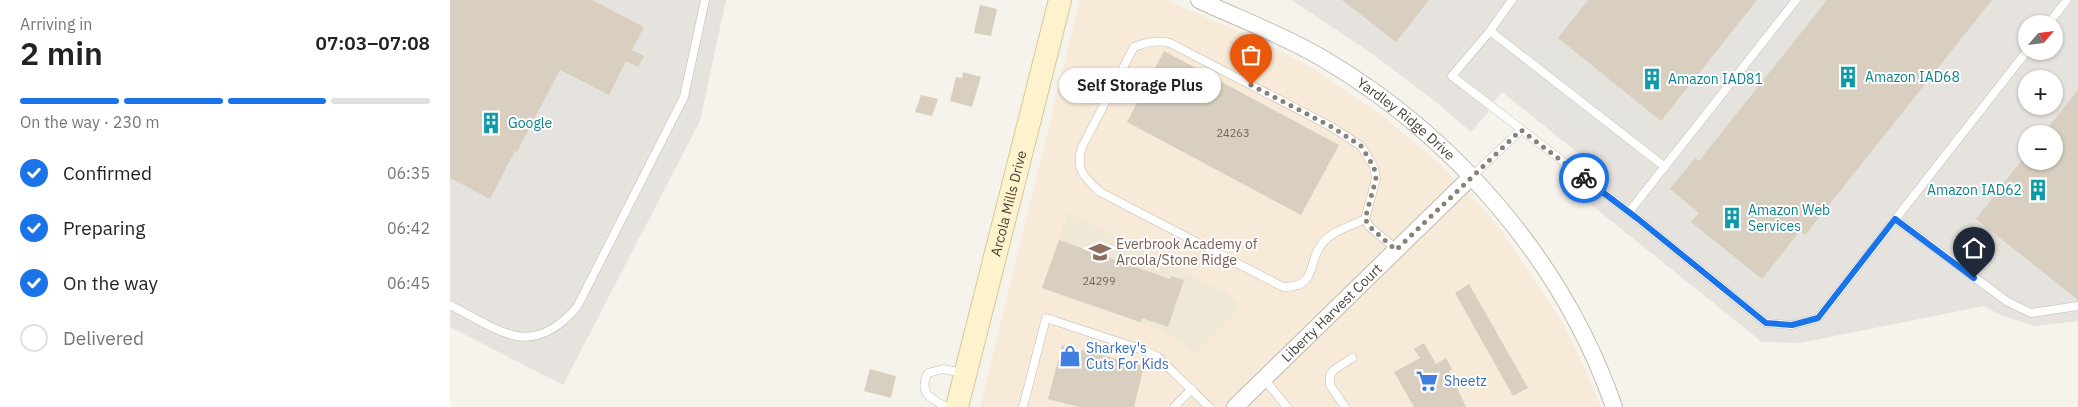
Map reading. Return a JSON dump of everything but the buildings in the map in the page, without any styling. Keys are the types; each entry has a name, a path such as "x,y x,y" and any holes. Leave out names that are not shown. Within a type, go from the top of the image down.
{"street":[{"name":"Arcola Mills Drive","path":"957,407 1060,0"},
{"name":"Yardley Ridge Drive","path":"1199,0 1304,48 1354,78 1420,128 1447,152 1513,225 1552,282 1573,315 1588,344 1614,407"},
{"name":"Liberty Harvest Court","path":"1235,407 1471,177"},
{"path":"964,379 968,407"}],"lane":[{"path":"450,305 496,329 513,336 529,338 550,331 560,325 577,307 684,97 705,0"},
{"path":"1512,0 1452,76 1629,212 1766,323 1792,325 1818,318 2020,60"},
{"path":"1629,212 1796,0"},
{"path":"2055,15 2067,0"},
{"path":"1490,30 1665,167"},
{"path":"1365,219 1331,235 1320,246 1311,271 1304,282 1294,287 1283,287 1100,192 1080,169 1079,158 1082,147 1134,47 1159,40 1179,47 1332,127 1361,146 1374,167 1376,179 1365,219 1370,227 1396,250"},
{"path":"1471,177 1521,130"},
{"path":"1895,219 2008,302 2031,313 2078,306"},
{"path":"1023,407 1046,318 1140,349 1158,357 1209,407"},
{"path":"1345,407 1330,385 1330,375 1334,370 1352,358"},
{"path":"947,407 936,402 924,390 923,382 928,373 943,369 964,379"},
{"path":"1264,379 1287,407"},
{"path":"1174,407 1192,389"}],"shaded area":[{"path":"450,0 726,0 700,121 563,385 450,327"},
{"path":"1080,0 1166,0 1269,45 1314,69 1383,116 1440,164 1482,208 1504,235 1562,322 1601,407 980,407"},
{"path":"1291,0 2078,0 2078,321 2035,326 2000,315 1984,306 1800,343 1762,342 1584,199 1594,185 1578,173 1588,161 1502,92 1471,132 1436,102 1375,56"},
{"path":"1767,0 1812,0 1727,117 1692,92"},
{"path":"1535,35 1646,125 1618,153 1510,68"},
{"name":"Everbrook Academy of Arcola/Stone Ridge","path":"1068,213 1227,293 1240,307 1195,353 1161,329 1042,289"}],"way so far":[{"path":"1251,85 1332,127 1361,146 1369,156 1374,167 1376,179 1365,219 1370,227 1396,250 1521,130 1584,178"}],"place":[{"name":"Amazon IAD68","path":"1848,77"},
{"name":"Amazon IAD81","path":"1652,79"},
{"name":"Self Storage Plus","path":"1251,85"},
{"name":"Google","path":"491,123"},
{"name":"Amazon IAD62","path":"2038,190"},
{"name":"Amazon Web Services","path":"1732,218"},
{"name":"Everbrook Academy of Arcola/Stone Ridge","path":"1100,252"},
{"name":"Sharkey's Cuts For Kids","path":"1070,356"},
{"name":"Sheetz","path":"1427,381"}],"route":[{"path":"1584,178 1638,219 1766,323 1792,325 1818,318 1895,219 1974,278"}]}
